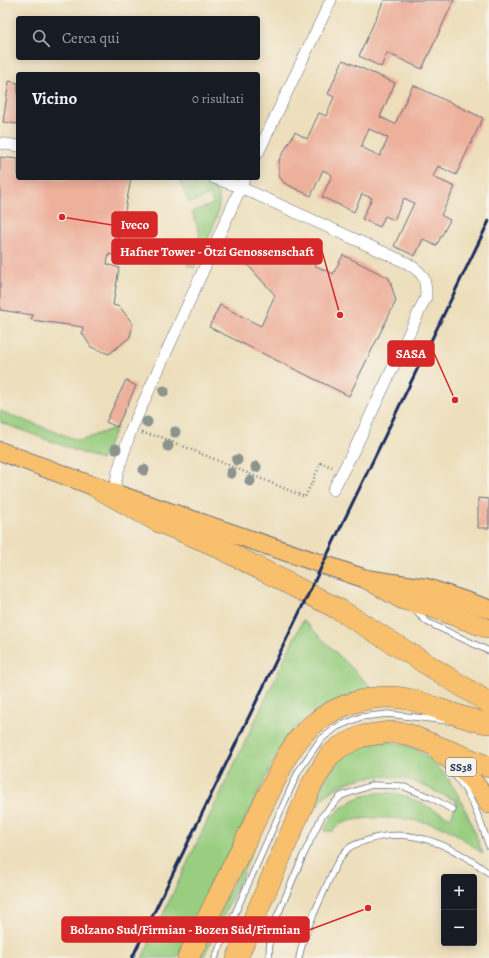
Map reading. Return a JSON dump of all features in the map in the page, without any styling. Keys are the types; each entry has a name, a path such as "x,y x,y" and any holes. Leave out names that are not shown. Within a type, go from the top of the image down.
{"highway":[{"path":"105,489 157,521 210,543 340,610 488,716"},
{"path":"366,578 403,600 427,606 489,629"},
{"path":"188,958 284,762 295,743 312,725 334,711 352,704 371,699 395,697 488,716"},
{"path":"237,958 310,786 329,756 350,741 375,733 391,732 407,734 489,766"},
{"name":"SS38","path":"422,740 461,767 480,789 489,804"}],"main road":[{"path":"0,451 105,489 366,578 427,588 489,609"}],"street":[{"path":"260,149 331,0"},
{"path":"0,143 16,146"},
{"path":"228,180 242,182 407,263 421,272 426,285 426,297 418,316 357,444 333,490"},
{"path":"105,489 118,471 131,430 229,215 242,182"}],"lane":[{"path":"403,600 427,622 489,652"},
{"path":"215,958 298,772 320,740 337,727 350,721 376,715 399,715 449,721 488,716"},
{"path":"422,740 444,763"},
{"path":"449,769 467,791 479,816 489,846"},
{"path":"269,958 270,933 300,863 322,816 341,796 372,785 402,786 432,798 453,810"},
{"path":"299,958 308,928 337,863 349,847 382,836 411,835 440,844 466,855 489,873"}],"path":[{"path":"131,430 161,437 305,497 321,463 342,472"}],"green space":[{"path":"180,182 211,187 218,195 219,204 217,215 208,239 194,268 187,265 200,234 192,212 213,204 210,195 189,203"},
{"path":"0,411 80,441 117,427 101,460 0,422"},
{"path":"303,620 373,689 307,717 290,733 274,761 178,958 142,958"},
{"path":"381,741 411,747 425,755 437,766 448,779 465,808 483,854 462,838 445,828 429,823 404,819 377,818 353,820 338,826 333,831 324,831 329,821 346,805 356,799 378,793 390,793 407,797 451,818 457,801 405,779 382,776 349,782 339,786 327,794 310,816 321,787 331,769 338,761 345,754 354,749"},
{"path":"278,791 234,894 203,958 196,958"}],"building":[{"path":"384,0 454,0 422,69 387,53 381,67 359,56"},
{"path":"343,60 395,83 380,117 395,124 413,85 483,118 456,175 438,166 433,177 455,187 441,215 450,220 436,246 423,239 415,256 394,246 414,203 404,198 394,220 385,216 380,227 362,219 372,198 362,194 354,212 322,197 332,175 323,170 311,196 284,183 279,176 279,160 295,132 307,139 319,113 326,116 334,97 328,94","holes":["369,129 388,138 380,156 361,147"]},
{"path":"9,81 16,83 16,124 3,122"},
{"path":"0,157 16,159 16,180 131,180 116,256 109,254 107,264 119,268 113,305 120,307 133,324 130,337 109,354 91,347 82,333 83,327 31,320 33,315 0,310"},
{"path":"309,246 314,265 333,274 343,255 389,278 396,301 349,396 209,327 220,305 261,326 275,295 243,260"},
{"path":"126,380 136,386 117,427 106,422"},
{"path":"478,498 489,499 489,528 478,528"}],"railway":[{"path":"132,958 489,221"}],"place":[{"name":"Iveco","path":"62,217"},
{"name":"Hafner Tower - Ötzi Genossenschaft","path":"340,315"},
{"name":"SASA","path":"455,400"},
{"name":"Bolzano Sud/Firmian - Bozen Süd/Firmian","path":"368,908"}]}
